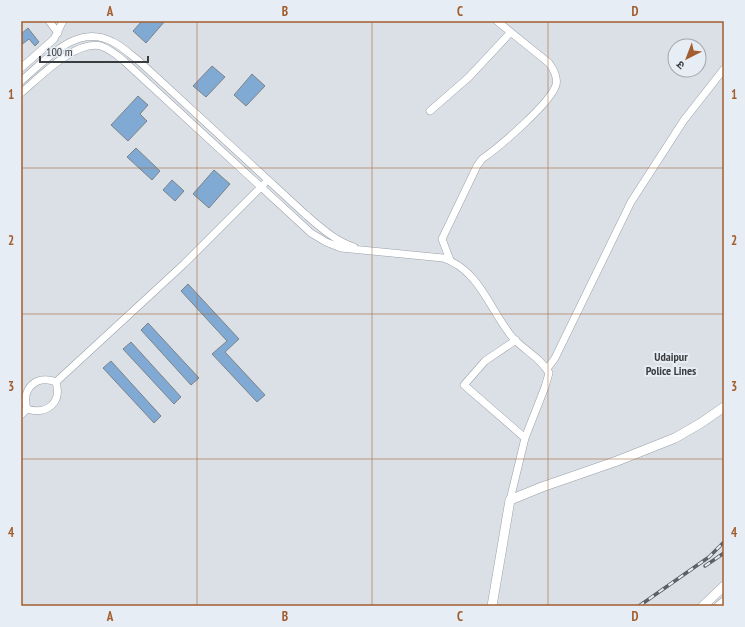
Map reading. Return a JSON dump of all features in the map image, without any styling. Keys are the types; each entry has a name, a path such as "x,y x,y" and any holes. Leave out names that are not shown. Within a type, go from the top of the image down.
{"main road":[{"path":"492,606 510,500 675,438 701,423 724,407"},
{"path":"703,606 724,586"},
{"path":"720,606 724,602"}],"street":[{"path":"49,21 58,33"},
{"path":"21,68 50,43 58,33 63,21"},
{"path":"450,260 442,239 477,166 482,159 533,115 549,97 556,84 555,72 549,63 497,21"},
{"path":"430,111 469,77 512,32"},
{"path":"21,81 60,49 74,40 96,36 108,40 119,46 140,62 305,214 327,232 348,245 361,250"},
{"path":"21,93 74,50 87,46 101,46 108,49 124,61 318,238 334,246 443,258 450,260 463,269 476,282 516,340 546,369 548,376 525,438 510,500"},
{"path":"546,369 555,358 631,202 684,120 724,69"},
{"path":"56,382 184,264 268,181"},
{"path":"516,340 486,360 464,385 525,438"},
{"path":"27,409 25,404 26,394 32,384 47,380 56,382"},
{"path":"27,409 38,411 49,408 56,398 58,388 56,382"},
{"path":"21,415 27,409"}],"building":[{"path":"142,21 165,21 146,43 133,31"},
{"path":"28,28 39,42 35,46 29,39 21,45 21,34"},
{"path":"212,66 225,77 206,97 193,86"},
{"path":"252,74 265,86 246,106 234,95"},
{"path":"138,96 148,105 140,114 147,121 128,141 111,125"},
{"path":"136,148 160,171 152,180 127,157"},
{"path":"214,170 230,184 209,208 193,194"},
{"path":"172,180 184,191 175,201 163,190"},
{"path":"188,284 239,339 225,352 265,395 257,402 212,354 227,341 181,291"},
{"path":"148,323 199,378 191,385 141,330"},
{"path":"131,342 181,397 174,404 123,349"},
{"path":"111,361 161,416 154,423 103,368"}],"railway":[{"path":"639,606 709,557 724,542"},
{"path":"705,566 724,553"}],"district":[{"name":"Udaipur Police Lines","path":"671,364"}]}
